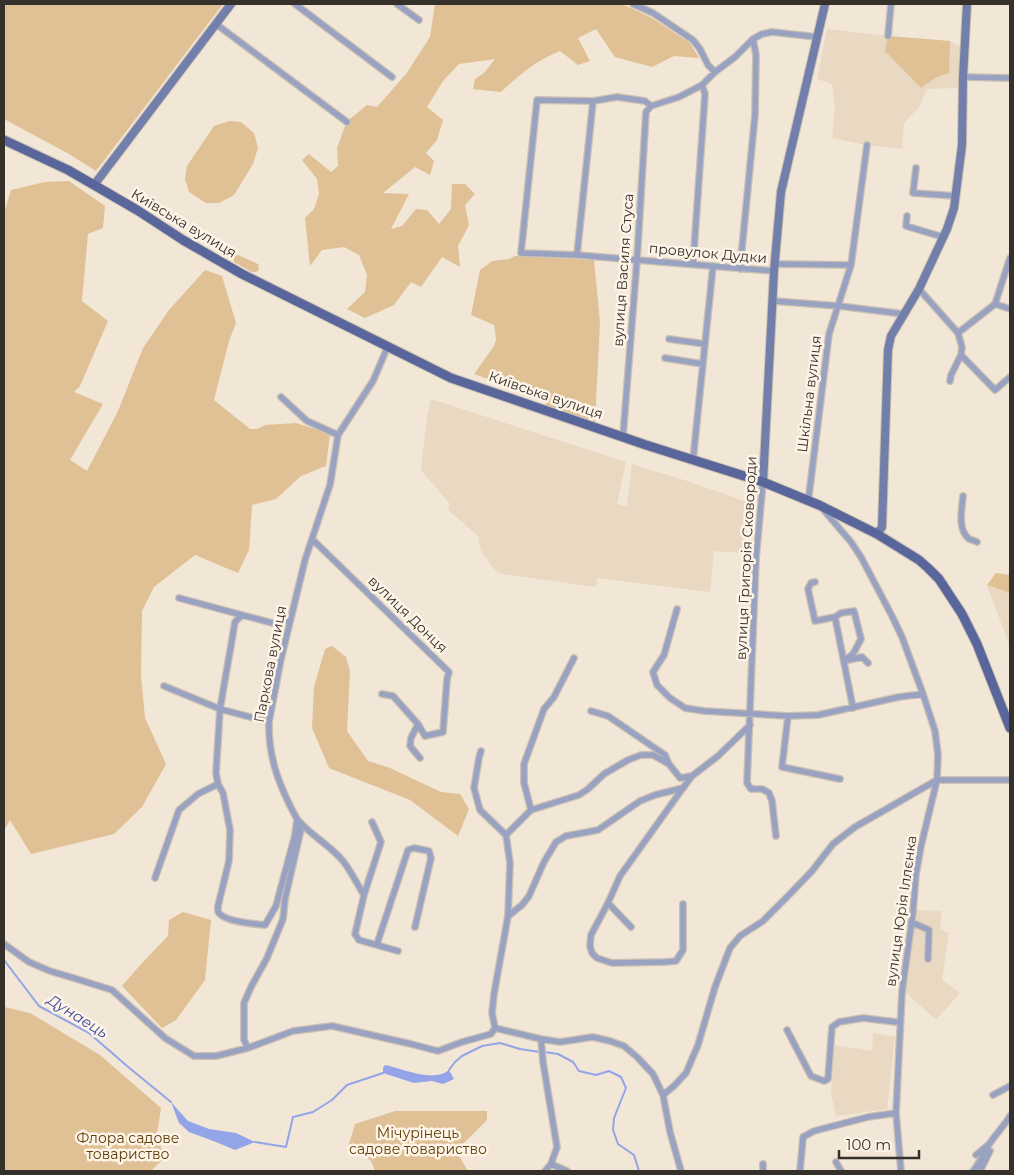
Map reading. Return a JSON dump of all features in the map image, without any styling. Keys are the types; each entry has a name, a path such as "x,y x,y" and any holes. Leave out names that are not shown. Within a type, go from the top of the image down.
{"main road":[{"name":"Київська вулиця","path":"4,140 94,184 183,240 242,274 451,378 763,482 819,505 876,534 919,560 939,579 962,614 977,644 1010,728"}],"street":[{"path":"94,184 231,4"},
{"path":"295,4 392,77"},
{"path":"397,4 419,20"},
{"path":"633,4 653,13 693,40 708,65 715,72"},
{"name":"вулиця Григорія Сковороди","path":"776,836 772,801 769,793 762,789 751,789 747,783 756,558 763,482 774,267 781,192 825,4"},
{"path":"888,36 891,4"},
{"path":"876,534 882,527 888,350 891,336 919,289 944,237 954,208 962,145 967,4"},
{"path":"216,24 347,122"},
{"path":"577,255 593,101 617,97 645,101 651,106 679,97 702,85 752,39 762,34 772,32 817,37"},
{"path":"740,268 755,115 756,55 752,39"},
{"path":"963,77 1010,78"},
{"path":"693,264 705,94 702,85"},
{"name":"провулок Дудки","path":"593,101 537,100 521,253 577,255 740,268 774,267"},
{"name":"вулиця Василя Стуса","path":"623,436 637,260 646,112 651,106"},
{"name":"Шкільна вулиця","path":"806,500 809,495 829,334 851,265 867,145"},
{"path":"916,168 913,193 956,196"},
{"path":"908,216 906,226 944,237"},
{"path":"958,333 995,304 1010,258"},
{"path":"774,267 851,265"},
{"path":"693,460 714,266"},
{"path":"919,289 958,333 962,347 961,355 950,381"},
{"path":"772,301 839,306 904,314"},
{"path":"995,304 1010,309"},
{"path":"669,340 705,344"},
{"name":"Паркова вулиця","path":"364,895 344,862 297,819 275,772 269,722 281,659 305,560 330,485 338,435 373,381 388,346"},
{"path":"961,355 995,390 1010,377"},
{"path":"665,358 703,364"},
{"path":"281,397 307,421 338,435"},
{"path":"964,496 961,514 962,527 969,538 977,542"},
{"name":"вулиця Юрія Іллєнка","path":"819,505 851,542 861,557 902,637 935,732 938,755 937,780 917,864 902,992 896,1113 901,1171"},
{"name":"вулиця Донця","path":"312,539 449,672 443,732 425,736 418,724 393,696 382,694"},
{"path":"815,582 811,583 808,590 815,621 835,618 841,613 854,611 861,639 853,654 844,661"},
{"path":"179,598 276,624 291,618"},
{"path":"677,609 664,654 653,672 656,685 685,708 704,711 788,716 818,715 899,697 922,694"},
{"path":"242,615 235,622 220,709 216,772 218,784 223,793 230,830 229,861 218,906 218,912 221,916 231,920 265,925 276,906 295,835 297,819"},
{"path":"835,618 853,708"},
{"path":"844,661 862,657 868,663"},
{"path":"531,810 524,783 524,764 544,709 554,697 574,658"},
{"path":"164,686 220,709 269,722"},
{"path":"591,711 608,716 665,755 669,764 680,778 692,776"},
{"path":"788,716 782,766 840,779"},
{"path":"418,724 411,738 410,746 420,758"},
{"path":"683,904 682,950 676,961 612,963 597,958 592,952 590,935 608,903 620,876 692,776 718,756 750,725"},
{"path":"4,944 29,962 50,971 112,990 165,1038 194,1056 216,1056 248,1048 293,1031 332,1026 438,1051 491,1034 495,1028 492,1013 494,994 508,916 510,863 506,835 480,810 474,788 481,751"},
{"path":"506,835 531,810 579,795 604,774 628,760 641,755 653,755 669,764"},
{"path":"663,1094 674,1086 686,1073 698,1045 715,987 730,948 740,936 763,921 812,872 833,844 854,828 937,780 1010,780"},
{"path":"155,878 180,810 198,794 218,784"},
{"path":"508,916 522,905 529,896 544,862 556,842 566,836 598,830 640,801 683,788"},
{"path":"372,822 381,842 364,895 355,934 359,940 398,951"},
{"path":"248,1048 244,1040 244,1003 267,958 283,919 285,899 302,825"},
{"path":"377,944 408,850 414,848 428,851 431,858 414,927"},
{"path":"276,906 285,899"},
{"path":"608,903 631,926"},
{"path":"599,927 608,908 608,903"},
{"path":"911,922 930,930 928,959"},
{"path":"787,1030 811,1076 824,1081 828,1079 832,1027 839,1022 863,1018 896,1022"},
{"path":"495,1028 560,1042 593,1037 624,1046 653,1074 663,1094 670,1132 681,1171"},
{"path":"540,1039 558,1148 551,1164 545,1171"},
{"path":"993,1094 1010,1086"},
{"path":"800,1171 803,1137 814,1131 896,1113"},
{"path":"976,1155 991,1142 1010,1116"},
{"path":"980,1171 996,1136"},
{"path":"973,1171 991,1142"},
{"path":"836,1162 841,1171"},
{"path":"551,1164 567,1171"}],"shaded area":[{"path":"827,29 950,41 961,47 958,88 927,89 919,107 904,123 902,149 832,138 835,106 832,84 817,79"},
{"path":"431,399 626,462 617,504 627,506 632,464 747,502 743,553 714,551 710,592 597,578 596,587 502,574 494,569 480,549 478,536 448,510 450,504 421,470"},
{"path":"996,573 1010,576 1010,647 987,585"},
{"path":"913,910 942,911 940,929 949,933 942,980 960,993 936,1020 904,991"},
{"path":"873,1033 895,1037 887,1109 836,1116 831,1093 835,1045 872,1051"}],"green space":[{"path":"4,4 223,4 96,171 69,154 4,119"},
{"path":"435,4 622,4 652,18 690,43 699,58 674,56 652,67 615,57 596,29 578,38 590,61 578,65 560,51 529,68 501,92 473,89 475,79 484,73 495,59 459,64 443,81 427,107 443,120 437,140 426,153 434,161 430,175 415,167 383,193 409,194 391,229 402,226 416,209 427,210 439,224 451,209 452,184 465,184 475,194 465,205 469,225 458,246 460,267 442,257 421,287 411,282 394,305 365,318 347,309 365,292 367,275 359,255 344,247 322,250 310,266 305,218 314,209 319,194 317,179 302,160 309,154 331,172 338,166 337,148 345,126 350,119 367,105 377,107 406,74 430,37"},
{"path":"888,36 950,41 949,73 935,78 921,88 885,51"},
{"path":"229,121 241,122 254,133 258,148 253,164 234,195 219,203 206,203 189,192 185,179 187,166 214,126"},
{"path":"69,181 105,206 103,228 88,234 82,301 108,321 80,386 74,392 103,404 70,460 87,471 118,411 143,348 169,310 205,270 222,276 236,323 229,341 214,400 250,429 257,429 265,425 296,423 330,434 326,466 301,476 276,499 252,505 249,550 238,573 195,555 154,587 142,611 141,675 145,718 166,764 142,807 114,834 31,854 10,820 4,831 4,213 11,190 45,182"},
{"path":"238,255 258,264 259,270 252,272 234,262 235,256"},
{"path":"515,256 594,260 600,322 595,422 545,405 547,401 530,394 532,390 528,388 526,392 474,374 494,346 496,339 494,325 471,315 480,270 492,261 509,259"},
{"path":"996,573 1010,575 1010,593 987,585"},
{"path":"332,646 346,657 350,671 347,731 368,761 390,768 441,792 460,794 469,809 458,836 410,800 329,768 312,728 314,687 325,649"},
{"path":"183,912 211,920 205,980 176,1020 162,1028 122,986 168,936 169,920"},
{"name":"Флора садове товариство","path":"4,1007 30,1013 100,1055 161,1108 157,1134 164,1158 151,1171 4,1171"},
{"name":"Мічурінець садове товариство","path":"395,1111 487,1111 487,1120 456,1151 468,1171 375,1171 371,1161 349,1144 355,1124"}],"water":[{"path":"385,1065 427,1075 442,1074 449,1070 454,1079 443,1084 432,1081 414,1083 383,1073"},
{"path":"171,1102 188,1121 209,1129 236,1133 255,1142 235,1150 189,1132 179,1123"}],"waterway":[{"name":"Дунаець","path":"4,960 39,1006 89,1033 171,1102"},
{"name":"Дунаець","path":"449,1070 462,1056 482,1046 500,1043 540,1052"},
{"name":"Дунаець","path":"544,1052 558,1054 573,1062 579,1071 596,1075 609,1071 621,1077 626,1088 614,1118 613,1130 618,1144 634,1155 639,1171"},
{"name":"Дунаець","path":"255,1142 286,1147 293,1117 313,1112 332,1100 347,1085 383,1073"}]}
